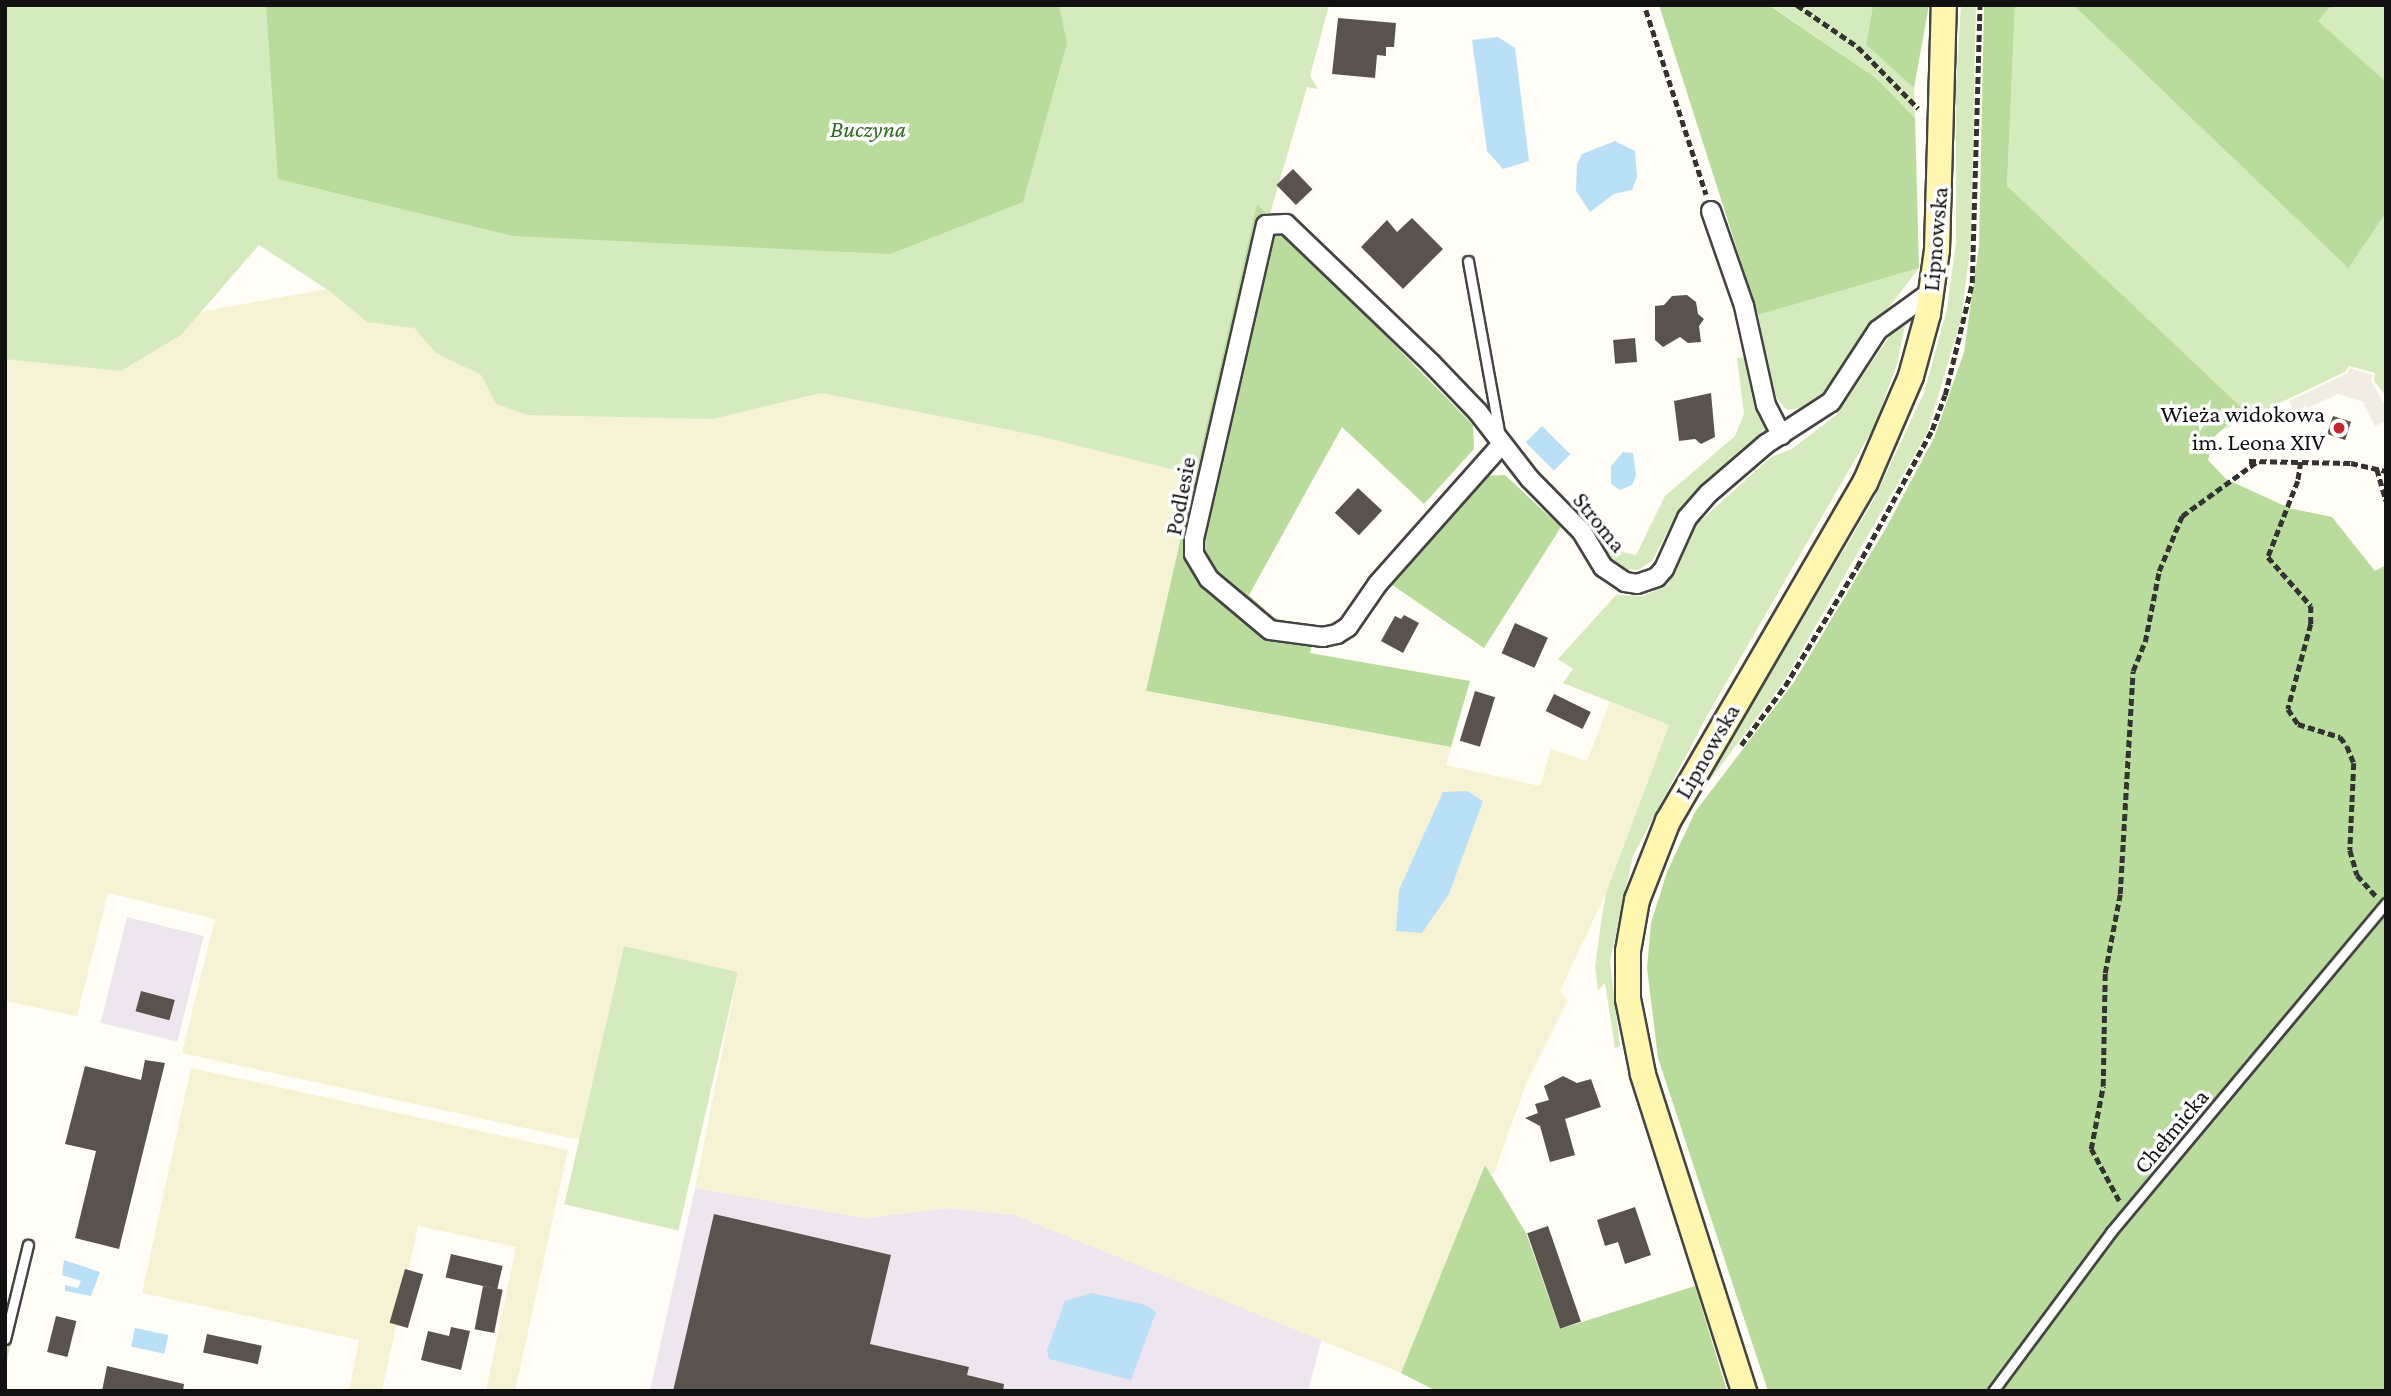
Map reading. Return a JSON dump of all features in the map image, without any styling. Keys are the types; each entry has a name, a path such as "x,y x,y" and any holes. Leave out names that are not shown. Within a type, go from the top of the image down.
{"main road":[{"name":"Lipnowska","path":"1744,1391 1636,1046 1628,987 1632,926 1645,874 1668,821 1837,533 1890,434 1912,376 1932,291 1939,211 1944,5"}],"street":[{"path":"1711,211 1744,306 1763,396 1781,435"},
{"name":"Podlesie","path":"1296,233 1276,223 1262,233 1194,539 1195,554 1209,579 1270,630 1323,637 1337,634 1357,617 1377,585 1502,444"},
{"name":"Stroma","path":"1296,233 1438,369 1582,532 1603,567 1625,582 1637,584 1657,577 1664,569 1687,518 1709,493 1781,435 1831,402 1878,330 1932,291"}],"lane":[{"path":"1468,261 1502,444"},
{"name":"Chełmicka","path":"1993,1391 2126,1215 2385,904"},
{"path":"5,1339 28,1245"}],"path":[{"path":"1797,5 1858,47 1940,132"},
{"path":"1737,751 1785,686 1857,567 1932,430 1945,395 1972,283 1980,5"},
{"path":"1646,10 1711,211"},
{"path":"2249,461 2351,463 2386,471"},
{"path":"2126,1215 2091,1149 2103,1086 2105,973 2120,894 2133,671 2145,642 2159,571 2182,516 2258,461"},
{"path":"2301,462 2298,481 2268,557 2311,606 2311,624 2288,709 2298,724 2340,737 2347,746 2354,763 2350,850 2357,875 2385,904"},
{"path":"2377,469 2386,501"}],"shaded area":[{"path":"372,281 436,353 481,375 496,404 713,419 821,393 1054,439 1195,474 1147,692 1451,747 1446,765 1540,786 1551,749 1587,761 1610,702 1669,725 1606,893 1560,991 1568,1000 1526,1084 1493,1176 1484,1166 1401,1373 1015,1215 947,1208 866,1218 695,1188 738,973 624,946 580,1140 182,1053 215,919 108,893 77,1016 5,1001 5,333 193,313"},
{"path":"2349,368 2373,375 2371,380 2386,408 2386,421 2375,426 2363,402 2338,394 2294,414 2289,401 2348,373"},
{"path":"127,917 204,936 177,1042 101,1023"},
{"path":"191,1068 568,1150 515,1391 486,1391 516,1247 418,1226 382,1391 349,1391 359,1340 142,1293"},
{"path":"695,1188 866,1218 947,1208 1015,1215 1322,1338 1308,1391 650,1391"}],"green space":[{"path":"5,5 1329,5 1310,76 1318,89 1307,87 1270,214 1223,482 1039,436 821,393 713,419 528,415 496,404 481,375 436,353 414,328 367,322 331,292 259,245 181,335 121,371 5,359"},
{"name":"Buczyna","path":"266,5 1059,5 1067,43 1023,202 890,254 513,236 278,179"},
{"path":"1659,5 1769,5 1876,78 1915,118 1919,268 1758,315"},
{"path":"1770,5 1873,5 1866,45 1914,88 1915,118 1876,78"},
{"path":"1873,5 1929,5 1914,88 1866,45"},
{"path":"1961,5 1976,5 1971,242 1961,319 1927,433 1782,684 1695,800 1873,501 1924,393 1947,309 1956,242 1956,82"},
{"path":"1984,5 2015,5 2007,186 2244,410 2214,437 2208,460 2226,479 2289,508 2332,517 2375,571 2386,565 2386,1391 1768,1391 1658,1058 1647,968 1651,923 1667,872 1695,812 1794,682 1886,528 1934,438 1964,352 1979,246"},
{"path":"2015,5 2073,5 2347,267 2386,213 2386,396 2374,381 2375,373 2349,366 2345,372 2223,430 2244,411 2007,186"},
{"path":"2073,5 2332,5 2318,21 2386,82 2386,213 2348,268"},
{"path":"2332,5 2386,5 2386,82 2317,21"},
{"path":"1257,204 1473,425 1474,449 1424,504 1342,427 1249,595 1274,618 1316,627 1310,653 1470,681 1451,747 1146,691"},
{"path":"1919,268 1825,391 1806,407 1787,410 1777,399 1767,372 1758,315"},
{"path":"1905,326 1897,364 1875,425 1708,714 1633,856 1610,961 1620,1047 1615,1048 1605,983 1598,990 1595,967 1606,893 1669,725 1563,683 1573,669 1558,659 1616,595 1644,596 1668,584 1696,525 1771,457 1792,449 1836,415 1893,331"},
{"path":"1746,357 1768,429 1679,510 1652,561 1638,570 1621,569 1605,553 1609,549 1636,555 1665,496 1735,436 1744,414 1737,358"},
{"path":"1505,475 1561,527 1484,648 1388,582 1486,476"},
{"path":"624,946 738,972 678,1231 564,1204"},
{"path":"1485,1165 1526,1233 1560,1329 1695,1286 1727,1391 1436,1391 1401,1373"},
{"path":"25,1275 28,1275 5,1369 5,1358"}],"water":[{"path":"1498,37 1515,48 1529,161 1503,169 1487,151 1472,40"},
{"path":"1615,141 1635,151 1637,177 1632,190 1614,194 1590,212 1576,191 1577,164 1582,154"},
{"path":"1542,426 1570,454 1554,471 1526,442"},
{"path":"1623,452 1633,453 1636,475 1632,485 1620,490 1611,484 1611,466"},
{"path":"1467,791 1483,801 1449,894 1422,933 1396,931 1399,890 1443,792"},
{"path":"64,1260 100,1272 91,1296 65,1291 65,1285 78,1288 81,1281 62,1275"},
{"path":"1092,1293 1146,1305 1156,1312 1131,1380 1049,1359 1047,1350 1065,1301"},
{"path":"135,1328 168,1335 164,1354 131,1347"}],"building":[{"path":"1338,18 1396,23 1394,47 1386,47 1386,56 1377,55 1375,78 1332,74"},
{"path":"1293,169 1312,189 1296,205 1276,185"},
{"path":"1412,218 1443,249 1403,289 1361,247 1387,220 1397,232"},
{"path":"1687,295 1696,302 1698,314 1704,319 1699,326 1701,342 1688,343 1680,337 1663,347 1655,340 1655,306 1664,305 1672,296"},
{"path":"1635,338 1637,362 1615,364 1613,340"},
{"path":"1711,393 1715,437 1701,444 1695,439 1679,441 1674,401"},
{"name":"Wieża widokowa im. Leona XIV","path":"2333,416 2351,422 2345,440 2327,434"},
{"path":"1358,488 1382,511 1359,535 1335,513"},
{"path":"1404,615 1419,623 1403,653 1381,641 1395,616 1401,619"},
{"path":"1515,623 1548,638 1534,668 1502,653"},
{"path":"1475,691 1495,697 1480,747 1460,741"},
{"path":"1554,694 1591,712 1583,729 1546,711"},
{"path":"141,991 175,1000 169,1020 136,1011"},
{"path":"145,1060 165,1063 119,1249 75,1238 96,1151 65,1144 85,1066 141,1080"},
{"path":"1563,1076 1577,1083 1591,1079 1601,1107 1565,1119 1575,1155 1550,1162 1540,1126 1525,1118 1538,1113 1535,1104 1549,1100 1544,1086"},
{"path":"1635,1207 1651,1255 1625,1264 1618,1242 1605,1246 1597,1220"},
{"path":"714,1214 891,1255 870,1344 969,1367 967,1375 1004,1384 1003,1391 673,1391"},
{"path":"1548,1226 1581,1321 1560,1329 1527,1233"},
{"path":"451,1254 503,1266 497,1289 446,1277"},
{"path":"405,1269 423,1274 408,1328 390,1323"},
{"path":"483,1286 503,1290 494,1333 475,1329"},
{"path":"56,1316 76,1321 67,1357 47,1352"},
{"path":"451,1327 470,1331 461,1370 421,1360 428,1331 449,1336"},
{"path":"207,1334 262,1346 258,1364 203,1353"},
{"path":"107,1366 184,1384 183,1391 102,1391"}],"place":[{"name":"Wieża widokowa im. Leona XIV","path":"2339,428"}]}
